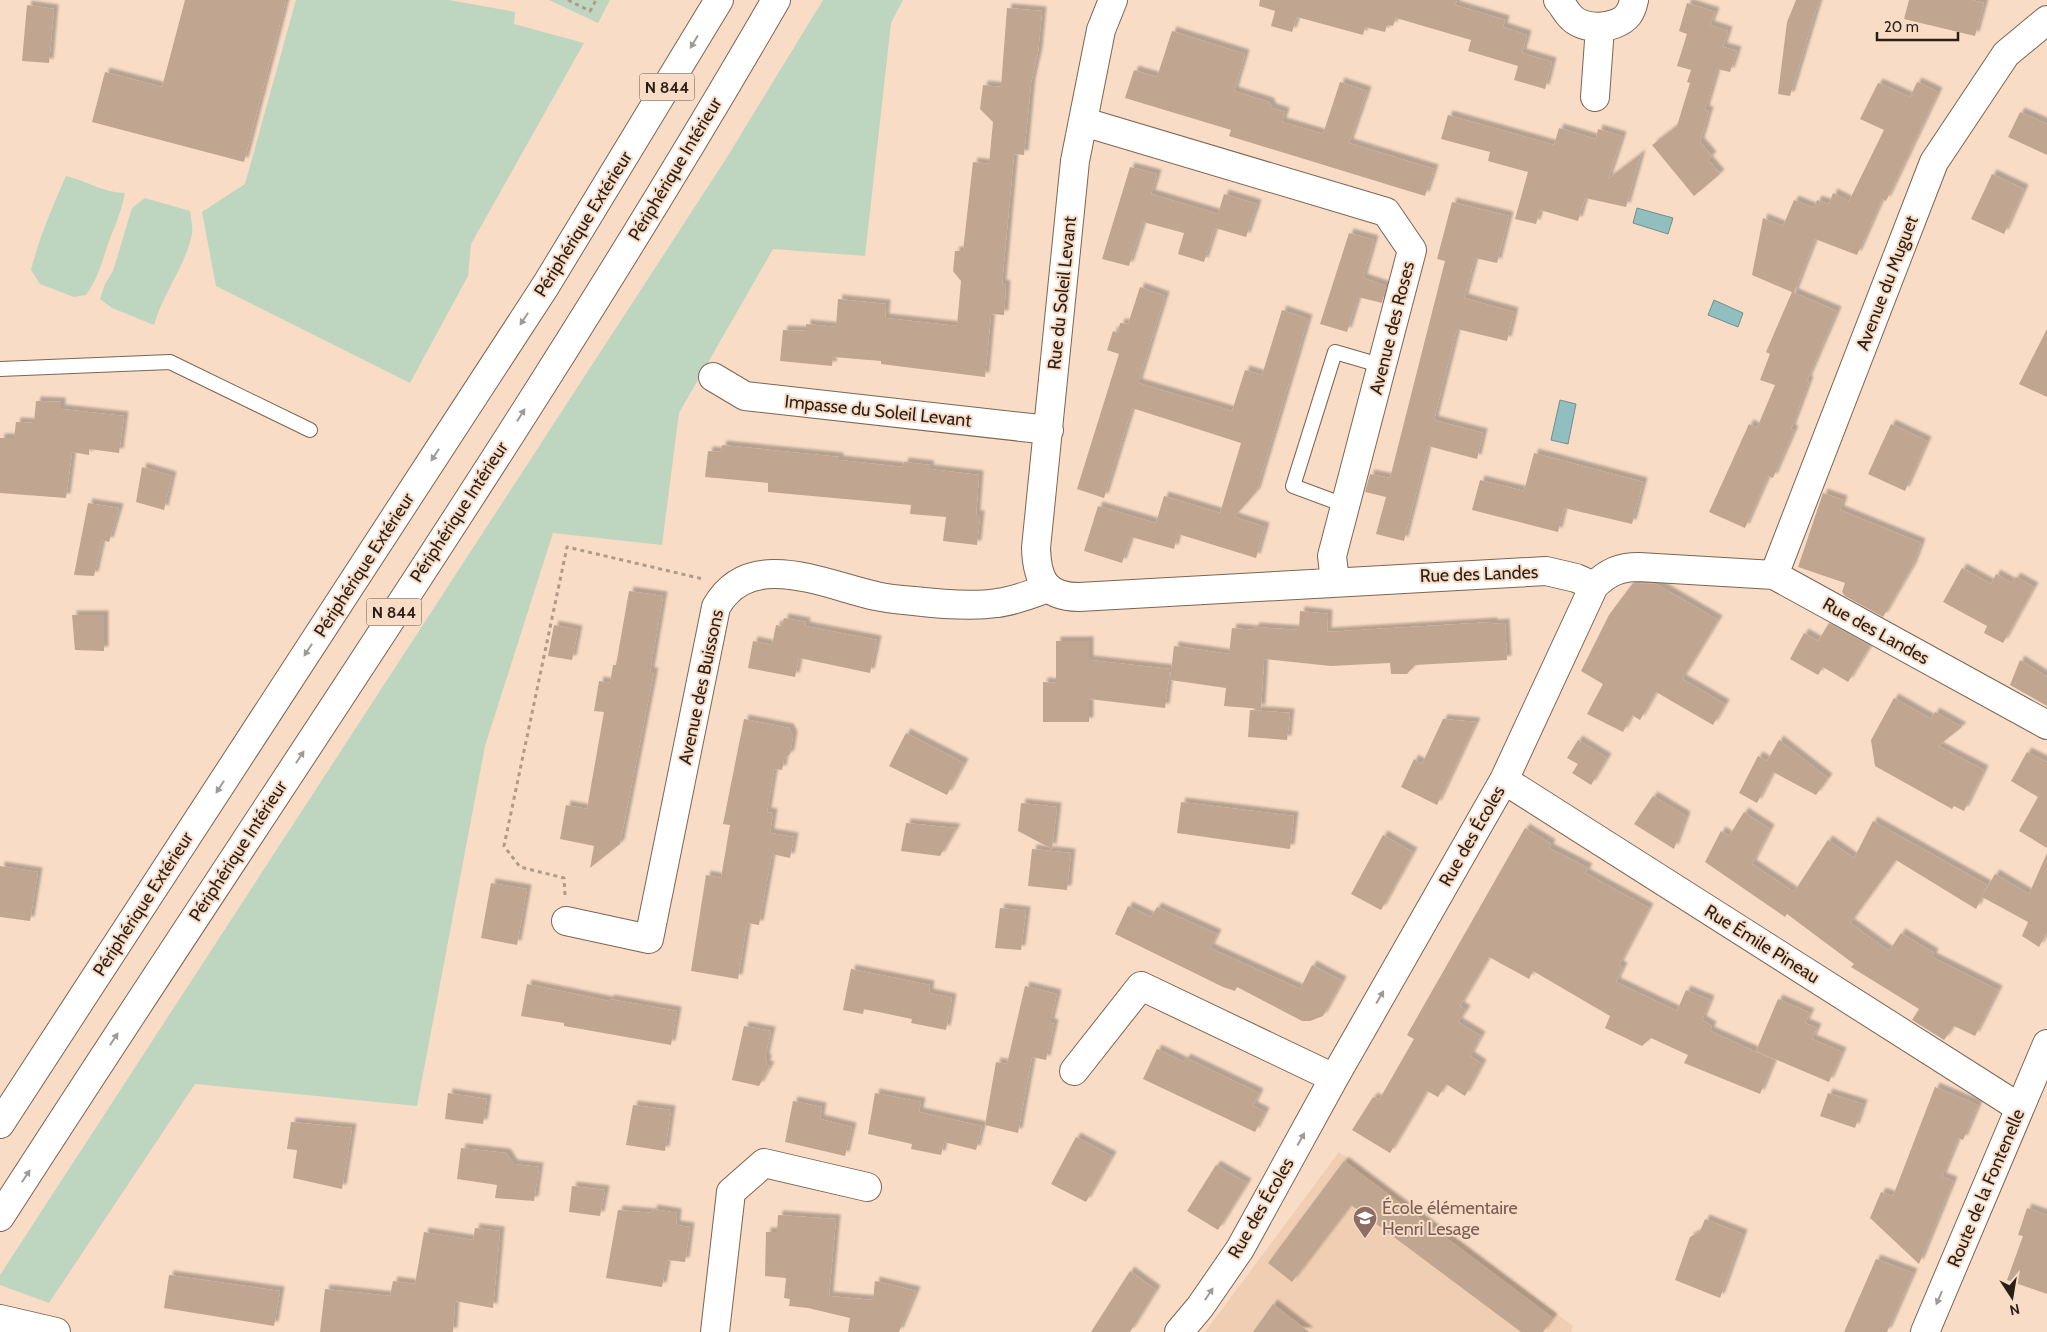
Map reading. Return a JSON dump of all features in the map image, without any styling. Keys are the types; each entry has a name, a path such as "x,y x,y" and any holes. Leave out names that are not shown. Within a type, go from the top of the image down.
{"main road":[{"name":"Périphérique Extérieur","path":"0,1124 546,285 719,0"},
{"name":"Périphérique Intérieur","path":"0,1217 492,462 661,192 776,0"},
{"name":"Rue du Soleil Levant","path":"1048,588 1037,562 1036,548 1075,161 1101,30 1113,0"},
{"path":"1558,0 1570,17 1584,25 1600,27 1614,24 1628,16 1634,0"},
{"name":"Avenue du Muguet","path":"1774,575 1934,162 2006,54 2047,20"},
{"path":"1595,97 1600,27"},
{"name":"Avenue des Roses","path":"1084,122 1386,212 1412,250 1332,556 1335,582"},
{"name":"Impasse du Soleil Levant","path":"713,377 745,396 1049,430"},
{"name":"Rue des Landes","path":"1048,588 1061,597 1078,597 1546,571 1576,578 1594,586 1609,573 1623,567 1774,575 2047,725"},
{"name":"Avenue des Buissons","path":"566,921 648,939 716,607 723,595 738,584 769,573 791,573 877,596 916,601 998,604 1048,588"},
{"name":"Rue des Écoles","path":"1179,1332 1200,1307 1240,1249 1334,1078 1504,780 1594,586"},
{"name":"Rue Émile Pineau","path":"1504,780 2020,1108"},
{"path":"1074,1071 1141,986 1334,1078"},
{"name":"Route de la Fontenelle","path":"1925,1332 2047,1044"},
{"path":"715,1332 731,1192 764,1162 867,1187"},
{"path":"0,1319 56,1332"}],"lane":[{"path":"1346,506 1294,486 1336,352 1382,366"},
{"path":"0,368 170,362 310,430"}],"path":[{"path":"568,0 590,11 596,0"},
{"path":"566,921 564,878 520,867 504,846 566,547 702,579 723,595"}],"shaded area":[{"name":"École élémentaire Henri Lesage","path":"1339,1152 1573,1326 1571,1332 1205,1332"}],"green space":[{"path":"296,0 449,0 515,12 514,24 584,43 471,244 468,276 410,383 216,286 202,212 245,184"},
{"path":"549,0 610,0 598,23"},
{"path":"823,0 903,0 891,23 865,256 773,249 679,413 662,545 553,533 485,746 417,1106 195,1084 49,1303 0,1285 0,1275 724,162"},
{"path":"66,176 103,189 125,193 118,218 94,282 86,295 74,297 40,284 31,270 42,233"},
{"path":"145,198 190,211 192,225 189,246 154,325 112,308 100,299 105,284 113,271 132,208"}],"water":[{"path":"1637,208 1673,218 1668,234 1633,223"},
{"path":"1714,300 1743,313 1738,327 1708,315"},
{"path":"1560,400 1576,404 1568,444 1551,440"}],"building":[{"path":"185,0 286,0 244,162 92,122 105,72 162,87"},
{"path":"1260,0 1457,0 1455,5 1505,20 1503,27 1527,35 1522,53 1552,62 1545,89 1514,80 1518,66 1468,51 1471,40 1396,18 1393,26 1387,25 1385,32 1365,27 1363,35 1297,17 1292,32 1271,26 1275,11 1259,6"},
{"path":"1796,0 1819,0 1790,96 1778,94 1787,22"},
{"path":"1909,0 1972,0 1984,3 1975,36 1904,19"},
{"path":"1687,3 1715,12 1710,25 1728,31 1723,47 1737,51 1730,72 1717,69 1705,110 1709,111 1700,142 1712,156 1708,160 1720,174 1694,196 1652,145 1677,126 1690,83 1687,82 1691,70 1677,66 1687,34 1679,31"},
{"path":"27,5 54,9 49,63 22,61"},
{"path":"1007,8 1042,11 1038,52 1031,83 1024,155 1014,154 1002,284 1006,285 1004,315 991,314 985,377 881,364 881,361 833,357 832,366 780,361 783,330 806,331 806,324 836,327 838,299 886,304 885,318 957,326 961,281 953,271 955,251 963,251 973,162 989,164 993,122 980,109 983,85 1001,87"},
{"path":"1172,31 1245,54 1234,91 1269,102 1272,108 1285,112 1282,122 1323,134 1340,82 1367,91 1349,143 1434,169 1425,196 1229,136 1231,130 1125,98 1134,70 1157,77"},
{"path":"1917,82 1938,92 1886,201 1882,199 1857,255 1815,239 1794,293 1752,275 1763,218 1783,226 1794,200 1814,208 1817,200 1829,204 1833,193 1849,201 1884,130 1860,119 1878,83 1910,97"},
{"path":"2020,112 2047,124 2047,155 2008,137"},
{"path":"1448,115 1554,145 1559,128 1596,139 1598,129 1622,136 1608,179 1641,154 1626,207 1585,198 1578,221 1540,210 1536,224 1515,219 1528,172 1488,161 1490,152 1441,139"},
{"path":"1130,167 1157,174 1151,194 1218,214 1224,194 1257,204 1246,237 1215,228 1204,262 1178,254 1184,233 1143,222 1129,266 1102,259"},
{"path":"1992,174 2024,189 2004,234 1971,219"},
{"path":"1452,202 1509,216 1497,263 1475,258 1464,298 1514,312 1507,341 1457,329 1434,420 1483,433 1477,459 1428,446 1404,541 1376,534 1386,497 1365,492 1370,474 1390,478 1445,261 1437,259"},
{"path":"1349,233 1374,240 1363,278 1386,286 1382,303 1358,297 1347,332 1320,324"},
{"path":"1140,287 1165,296 1138,383 1232,411 1245,370 1262,375 1282,310 1308,319 1256,492 1234,517 1265,527 1256,558 1178,534 1174,549 1131,537 1122,563 1084,551 1098,506 1156,523 1164,496 1220,513 1241,443 1132,408 1104,498 1077,489 1119,354 1107,350 1113,331 1118,333 1120,323 1128,324"},
{"path":"1792,292 1837,311 1807,380 1809,381 1791,429 1794,430 1773,478 1768,476 1745,528 1709,512 1749,424 1757,428 1775,385 1760,380 1770,354 1766,352"},
{"path":"2047,329 2047,397 2019,384"},
{"path":"36,401 61,402 61,409 124,416 119,453 89,449 89,455 72,452 66,498 0,493 0,438 14,438 16,422 34,423"},
{"path":"1891,424 1927,441 1905,491 1868,474"},
{"path":"722,445 839,457 839,460 903,467 904,462 930,465 929,469 979,475 976,515 980,515 977,545 943,541 946,517 910,514 911,505 768,492 768,483 705,477 708,451 721,452"},
{"path":"1534,453 1643,482 1632,524 1564,508 1558,532 1472,510 1480,480 1524,491"},
{"path":"142,467 172,476 164,510 136,502"},
{"path":"1823,493 1843,500 1840,510 1921,543 1912,567 1883,617 1845,596 1842,592 1845,583 1798,567"},
{"path":"88,503 119,508 109,542 102,540 94,576 74,575"},
{"path":"1962,568 1991,584 1996,574 2012,583 2016,577 2034,587 2003,643 1984,633 1987,626 1943,602"},
{"path":"1633,583 1656,584 1718,620 1682,679 1725,704 1713,725 1656,692 1640,720 1632,715 1623,732 1587,714 1603,684 1581,671 1609,615"},
{"path":"629,591 663,596 650,672 654,672 620,844 590,868 594,846 560,839 566,805 587,809 604,712 594,711 599,681 610,683 613,665 616,665"},
{"path":"1300,611 1328,614 1327,632 1493,622 1493,624 1505,623 1507,660 1415,665 1407,674 1391,674 1390,663 1331,666 1264,659 1261,709 1224,706 1226,688 1170,680 1174,646 1229,654 1232,628 1254,630 1255,627 1299,630"},
{"path":"72,615 104,615 104,651 75,650"},
{"path":"784,618 806,622 805,626 877,640 870,673 799,658 795,677 748,668 753,641 772,645 776,625 782,626"},
{"path":"1829,623 1870,646 1848,682 1823,667 1818,675 1790,659 1804,633 1818,641"},
{"path":"554,625 578,630 572,660 548,656"},
{"path":"1056,641 1089,641 1089,660 1170,669 1165,708 1089,699 1089,722 1043,722 1043,682 1056,683"},
{"path":"2020,660 2047,677 2047,706 2010,685"},
{"path":"1894,698 1931,719 1935,712 1962,727 1938,746 1984,770 1964,811 1954,806 1952,809 1875,766 1871,740"},
{"path":"1250,710 1290,713 1287,740 1248,737"},
{"path":"744,719 789,728 793,736 790,754 784,759 782,770 774,769 767,812 773,813 770,833 794,837 790,858 772,854 759,925 747,923 738,979 691,971 706,875 721,878 730,825 723,824"},
{"path":"1443,719 1476,722 1437,805 1401,787 1414,759 1422,764"},
{"path":"906,733 964,763 947,795 889,766"},
{"path":"1578,740 1607,758 1591,785 1572,773 1578,764 1567,758"},
{"path":"1779,740 1828,778 1816,795 1773,772 1757,803 1739,793 1758,756 1767,761"},
{"path":"2027,752 2047,762 2047,848 2019,831 2038,797 2011,781"},
{"path":"1653,796 1686,816 1674,849 1634,824"},
{"path":"1181,802 1294,816 1290,849 1177,833"},
{"path":"1021,803 1057,807 1052,849 1018,831"},
{"path":"1744,812 1770,829 1752,864 1794,892 1828,840 1854,858 1873,821 1987,885 1982,896 1995,874 2029,894 2047,853 2047,932 2039,947 2022,936 2028,922 1982,897 1976,909 1896,860 1850,923 1889,951 1901,933 1934,953 1932,957 1998,990 1975,1036 1954,1026 1944,1040 1912,1020 1919,1009 1851,967 1854,964 1787,914 1785,917 1705,862 1721,831 1729,836"},
{"path":"906,823 956,828 940,856 901,851"},
{"path":"1525,828 1551,844 1549,848 1588,868 1585,873 1649,908 1619,965 1623,967 1616,982 1677,1011 1686,990 1710,1000 1702,1020 1712,1026 1710,1031 1774,1060 1760,1094 1684,1063 1688,1055 1651,1038 1642,1046 1605,1028 1610,1016 1533,971 1529,979 1489,957 1460,1006 1466,1010 1458,1022 1481,1036 1470,1056 1482,1064 1465,1096 1446,1084 1438,1097 1427,1091 1390,1153 1352,1130 1373,1097 1379,1100 1414,1039 1407,1035"},
{"path":"1383,835 1413,852 1381,910 1351,894"},
{"path":"1032,849 1071,853 1067,890 1028,886"},
{"path":"0,866 38,872 30,921 0,917"},
{"path":"491,883 527,889 517,945 481,938"},
{"path":"1128,906 1151,917 1157,907 1217,934 1210,948 1300,989 1312,965 1342,981 1323,1016 1310,1021 1302,1021 1237,987 1235,991 1223,987 1115,934"},
{"path":"1000,908 1026,911 1021,950 995,948"},
{"path":"851,969 930,985 929,993 952,998 946,1030 911,1023 912,1019 864,1009 863,1014 843,1010"},
{"path":"527,984 609,1001 609,999 677,1011 671,1045 564,1026 564,1023 521,1016"},
{"path":"1025,986 1057,994 1050,1023 1054,1024 1046,1060 1032,1057 1018,1133 985,1125 996,1062 1007,1064"},
{"path":"1778,999 1810,1013 1805,1023 1817,1028 1812,1039 1842,1052 1829,1082 1756,1051"},
{"path":"744,1026 771,1031 765,1058 767,1059 766,1065 770,1066 759,1086 732,1080"},
{"path":"1157,1049 1184,1062 1186,1058 1259,1093 1253,1106 1265,1112 1255,1132 1143,1079"},
{"path":"1935,1087 1978,1105 1963,1140 1958,1138 1942,1177 1953,1181 1919,1264 1870,1218 1881,1192 1893,1196"},
{"path":"448,1093 487,1099 483,1124 445,1119"},
{"path":"875,1093 921,1102 919,1112 982,1126 976,1150 944,1142 941,1155 911,1149 912,1144 868,1134"},
{"path":"1828,1093 1863,1104 1855,1128 1820,1116"},
{"path":"793,1101 822,1107 820,1119 852,1127 845,1156 785,1142"},
{"path":"633,1105 671,1110 665,1151 626,1145"},
{"path":"291,1122 352,1128 342,1189 293,1178 297,1150 287,1149"},
{"path":"1076,1137 1112,1156 1086,1202 1051,1184"},
{"path":"461,1148 506,1153 513,1164 539,1167 534,1201 495,1198 497,1185 457,1179"},
{"path":"1344,1161 1553,1318 1543,1332 1521,1332 1351,1205 1292,1282 1268,1263"},
{"path":"1216,1165 1247,1183 1218,1230 1187,1211"},
{"path":"572,1186 605,1190 600,1216 569,1212"},
{"path":"2027,1208 2047,1215 2047,1294 2007,1280 2023,1236 2018,1235"},
{"path":"653,1209 677,1213 676,1225 690,1227 685,1262 667,1260 662,1287 606,1278 618,1210 652,1213"},
{"path":"778,1215 836,1219 829,1296 873,1300 875,1281 916,1291 899,1332 848,1332 850,1318 808,1308 789,1306 790,1299 784,1298 786,1278 765,1276 766,1232 777,1232"},
{"path":"1705,1219 1743,1234 1720,1298 1675,1280 1690,1237 1700,1232"},
{"path":"475,1228 500,1231 493,1308 455,1301 453,1332 320,1332 325,1289 390,1296 393,1281 415,1284 424,1232 473,1240"},
{"path":"1876,1259 1913,1273 1887,1332 1844,1332"},
{"path":"1130,1271 1156,1290 1130,1332 1091,1332"},
{"path":"169,1275 280,1291 274,1326 164,1308"},
{"path":"1273,1304 1309,1332 1253,1332"}],"place":[{"name":"École élémentaire Henri Lesage","path":"1365,1239"}]}
